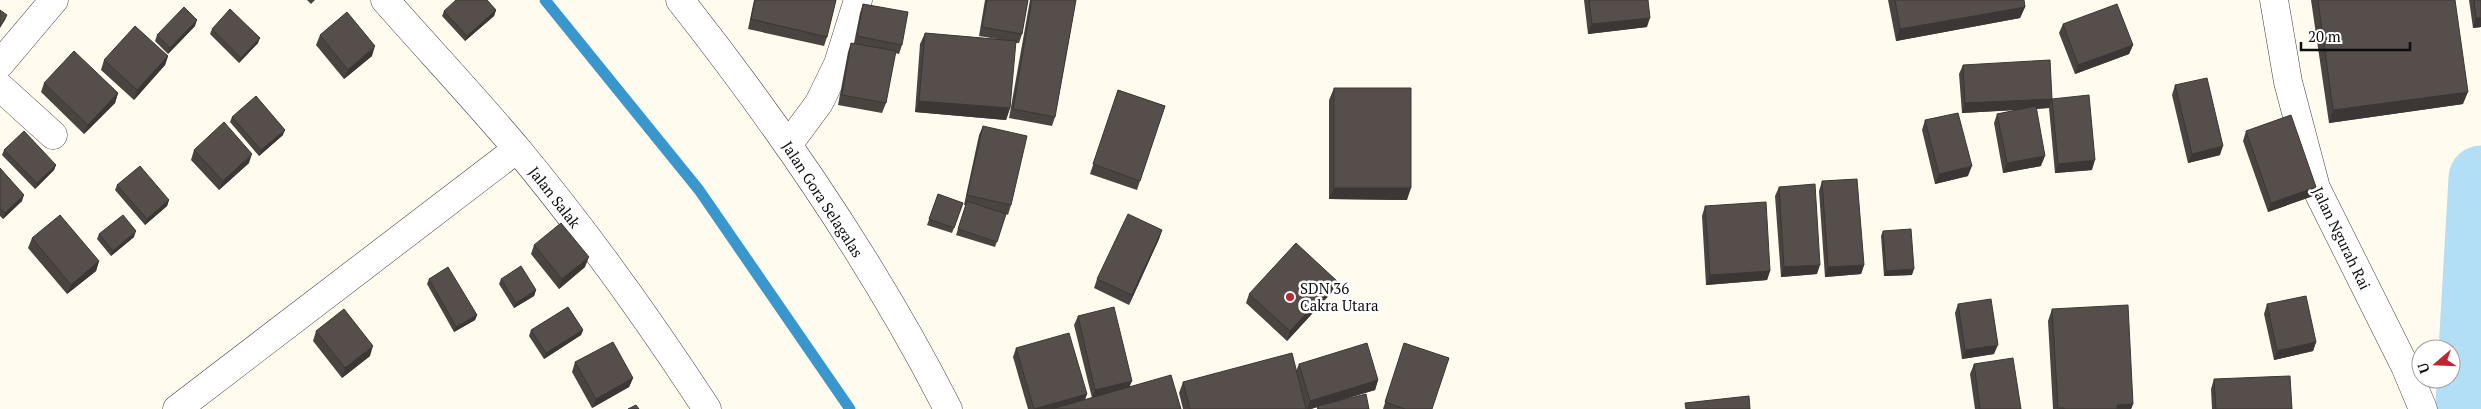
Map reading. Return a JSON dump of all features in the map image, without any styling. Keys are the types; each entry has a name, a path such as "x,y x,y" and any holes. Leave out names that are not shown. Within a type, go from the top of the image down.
{"street":[{"path":"0,64 54,0"},
{"name":"Jalan Salak","path":"385,0 517,149 556,197 660,339 707,409"},
{"name":"Jalan Gora Selagalas","path":"680,0 732,66 788,145 893,308 948,409"},
{"path":"788,145 819,103 838,64 858,0"},
{"name":"Jalan Ngurah Rai","path":"2274,0 2288,82 2316,188 2405,366 2423,409"},
{"path":"0,87 53,135"},
{"path":"177,409 517,149"}],"building":[{"path":"456,0 487,0 496,10 467,36 444,11"},
{"path":"755,0 836,0 827,37 751,19"},
{"path":"987,0 1028,0 1022,34 982,27"},
{"path":"1032,0 1076,0 1055,117 1013,109"},
{"path":"1589,0 1648,0 1650,18 1592,24"},
{"path":"1895,0 2024,0 2025,7 1900,29"},
{"path":"2318,0 2455,0 2468,92 2333,110"},
{"path":"2474,0 2481,0 2481,18 2476,18"},
{"path":"863,4 908,12 902,45 857,36"},
{"path":"2117,4 2133,45 2078,65 2063,24"},
{"path":"184,7 197,20 170,48 157,35"},
{"path":"230,9 260,38 241,58 212,29"},
{"path":"0,10 7,15 0,26"},
{"path":"347,12 375,46 348,70 320,35"},
{"path":"135,26 168,56 137,90 104,60"},
{"path":"925,33 1016,41 1010,108 919,101"},
{"path":"851,43 896,51 886,103 842,95"},
{"path":"74,51 118,93 88,125 44,83"},
{"path":"2050,60 2052,99 1965,103 1963,65"},
{"path":"2207,78 2223,146 2192,154 2175,85"},
{"path":"1334,88 1411,88 1411,188 1334,188"},
{"path":"1118,90 1165,106 1140,181 1093,164"},
{"path":"2089,95 2095,160 2058,164 2052,99"},
{"path":"256,96 285,130 261,150 232,117"},
{"path":"2036,106 2045,156 2007,163 1997,114"},
{"path":"1958,113 1972,166 1939,174 1925,120"},
{"path":"2291,115 2316,187 2271,203 2246,131"},
{"path":"224,122 252,154 223,181 194,150"},
{"path":"983,126 1027,136 1011,205 967,195"},
{"path":"24,131 56,165 37,183 4,150"},
{"path":"140,166 169,200 147,219 117,185"},
{"path":"0,168 24,195 5,213 0,208"},
{"path":"1857,179 1864,265 1828,267 1822,181"},
{"path":"1815,184 1820,265 1784,267 1779,187"},
{"path":"938,194 963,203 954,228 929,219"},
{"path":"967,201 1006,214 997,242 958,229"},
{"path":"1766,202 1770,271 1710,275 1705,206"},
{"path":"1128,214 1162,230 1132,295 1097,279"},
{"path":"60,215 99,261 71,285 32,238"},
{"path":"123,215 136,231 113,251 99,234"},
{"path":"561,223 589,257 562,279 534,245"},
{"path":"1911,229 1914,269 1886,271 1883,231"},
{"name":"SDN 36 Cakra Utara","path":"1296,243 1337,281 1290,331 1249,294"},
{"path":"521,266 536,290 516,303 501,279"},
{"path":"448,267 477,315 456,327 429,279"},
{"path":"2306,296 2316,342 2277,351 2267,304"},
{"path":"1991,299 1998,345 1965,350 1958,304"},
{"path":"2128,305 2133,404 2117,405 2117,409 2058,408 2052,309"},
{"path":"568,307 583,330 546,353 531,330"},
{"path":"1114,307 1132,381 1095,390 1078,316"},
{"path":"344,309 373,346 345,368 316,331"},
{"path":"1069,333 1087,394 1034,409 1016,348"},
{"path":"613,342 633,378 596,399 575,362"},
{"path":"1367,343 1378,380 1310,401 1299,364"},
{"name":"SDN 36 Cakra Utara","path":"1404,343 1449,358 1432,409 1405,409 1385,402"},
{"path":"1292,353 1306,409 1190,409 1183,382"},
{"path":"2013,358 2021,409 1980,409 1974,364"},
{"path":"1171,375 1181,409 1052,409"},
{"path":"2290,376 2292,409 2216,409 2214,379"},
{"path":"1366,394 1369,409 1319,409 1318,406"},
{"path":"1749,396 1750,409 1686,409 1685,403"},
{"path":"636,405 639,409 628,409"}],"waterway":[{"path":"545,0 699,190 850,409"},
{"path":"2470,409 2468,403 2481,178"}],"place":[{"name":"SDN 36 Cakra Utara","path":"1290,297"}]}
